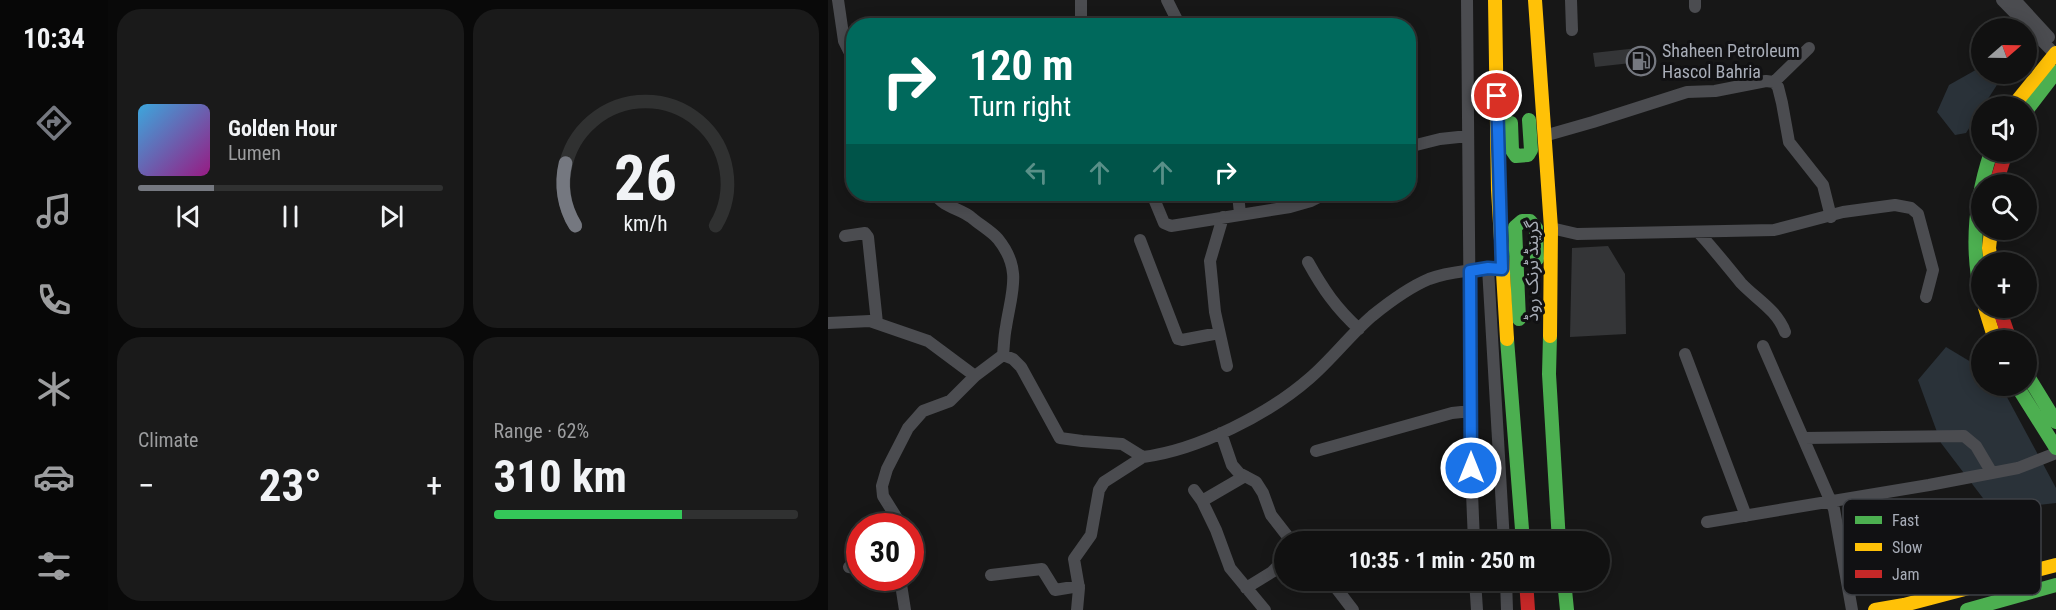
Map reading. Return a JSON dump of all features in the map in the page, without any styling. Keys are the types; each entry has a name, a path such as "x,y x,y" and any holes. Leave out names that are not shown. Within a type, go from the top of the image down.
{"main road":[{"path":"1495,0 1498,190 1495,269 1510,381 1522,531"},
{"path":"1501,0 1505,24 1512,150 1516,156 1521,157 1528,155 1531,150 1526,22 1530,0"},
{"name":"گرینڈ ٹرنک روڈ","path":"1535,0 1551,228 1549,374 1558,531"},
{"path":"2020,96 2056,51"},
{"path":"2037,96 2056,72"},
{"path":"1976,252 1974,237 1983,174 1987,162"},
{"path":"1510,381 1520,336 1515,227 1522,221 1530,221 1536,228 1540,329 1549,374"},
{"path":"2037,391 2056,422"},
{"path":"2023,396 2056,448"},
{"path":"2041,589 2056,585"},
{"path":"1527,591 1528,610"},
{"path":"1565,591 1567,610"},
{"path":"1875,610 1944,595"},
{"path":"1967,610 2020,595"}],"street":[{"path":"838,0 846,45"},
{"path":"1081,0 1081,18"},
{"path":"1167,0 1176,18"},
{"path":"1467,0 1474,531"},
{"path":"1571,0 1572,30"},
{"path":"2002,0 2056,51"},
{"path":"2015,0 2056,51"},
{"path":"1774,82 1809,48"},
{"path":"1544,135 1687,92 1706,92 1766,81 1774,82 1778,87 1789,142 1824,185 1831,217"},
{"path":"1416,141 1468,136"},
{"path":"894,513 883,496 882,486 887,469 908,429 923,411 950,401 975,376 1003,355 1015,278 1006,253 997,238 964,212 940,201"},
{"path":"1155,201 1164,223 1171,226 1290,207 1311,201"},
{"path":"1239,201 1240,214"},
{"path":"1551,228 1577,234 1774,230 1831,217 1843,212 1895,205 1911,208 1918,214 1933,270 1926,297"},
{"path":"1223,217 1210,261 1219,333 1227,366"},
{"path":"1698,232 1742,283 1773,311 1785,332"},
{"path":"844,236 865,233 868,237 877,323"},
{"path":"1140,240 1178,339 1219,333"},
{"path":"1308,262 1339,311 1359,329"},
{"path":"1077,610 1079,586 1074,559 1091,535 1099,490 1104,482 1143,457 1210,439 1282,399 1310,378 1372,316 1430,279 1470,271 1495,269 1504,531"},
{"path":"828,323 870,321 928,341 975,376"},
{"path":"1763,346 1831,502 1843,564"},
{"path":"1685,354 1746,516"},
{"path":"1003,355 1013,359 1021,367 1060,438 1122,444 1143,457"},
{"path":"1316,450 1452,413 1471,411"},
{"path":"1221,433 1232,465 1239,473 1256,482 1263,493 1270,515 1283,531"},
{"path":"1804,438 1964,436 1976,446 1992,473"},
{"path":"1848,499 2018,468 2056,453"},
{"path":"1202,501 1245,476"},
{"path":"1194,490 1216,530 1230,568 1265,610"},
{"path":"1707,522 1843,500"},
{"path":"991,575 1042,568 1055,590 1079,586"},
{"path":"1246,588 1274,570"},
{"path":"902,591 905,610"},
{"path":"1338,591 1353,610"},
{"path":"1477,591 1478,610"},
{"path":"1506,591 1507,610"},
{"path":"1849,595 1852,610"}],"shaded area":[{"path":"1971,73 1971,84 1998,84 1990,96 1971,96 1971,125 1966,133 1955,135 1937,112 1949,85"},
{"path":"1946,347 1971,362 1971,396 2006,396 2056,488 2056,503 2041,505 2041,499 1984,499 1941,443 1918,380"}],"building":[{"path":"1647,47 1649,61 1595,67 1593,53"},
{"path":"1608,246 1625,274 1626,334 1570,337 1572,248"}],"traffic: fast":[{"path":"2037,97 2056,72"},
{"path":"1511,123 1512,150 1516,156 1528,155 1531,150 1529,120"},
{"path":"1976,252 1978,206 1988,162"},
{"path":"1519,319 1515,227 1522,221 1530,221 1536,228 1537,259"},
{"path":"1550,336 1549,374 1558,531"},
{"path":"1507,339 1522,531"},
{"path":"2037,391 2056,422"},
{"path":"2023,396 2056,448"},
{"path":"2041,589 2056,585"},
{"path":"1565,591 1567,610"},
{"path":"1967,610 2020,595"}],"traffic: slow":[{"path":"1495,0 1498,190 1507,339"},
{"path":"1535,0 1551,228 1550,336"},
{"path":"2021,96 2056,53"},
{"path":"1990,240 1990,252"},
{"path":"1988,318 1992,330"},
{"path":"2041,569 2056,565"},
{"path":"1875,610 1942,595"}],"traffic: jam":[{"path":"1999,174 2003,162"},
{"path":"2002,318 2007,330"},
{"path":"1527,591 1528,610"}],"place":[{"name":"Shaheen Petroleum Hascol Bahria","path":"1641,61"}],"route":[{"path":"1471,468 1470,271 1488,268 1502,269 1497,96"}]}
